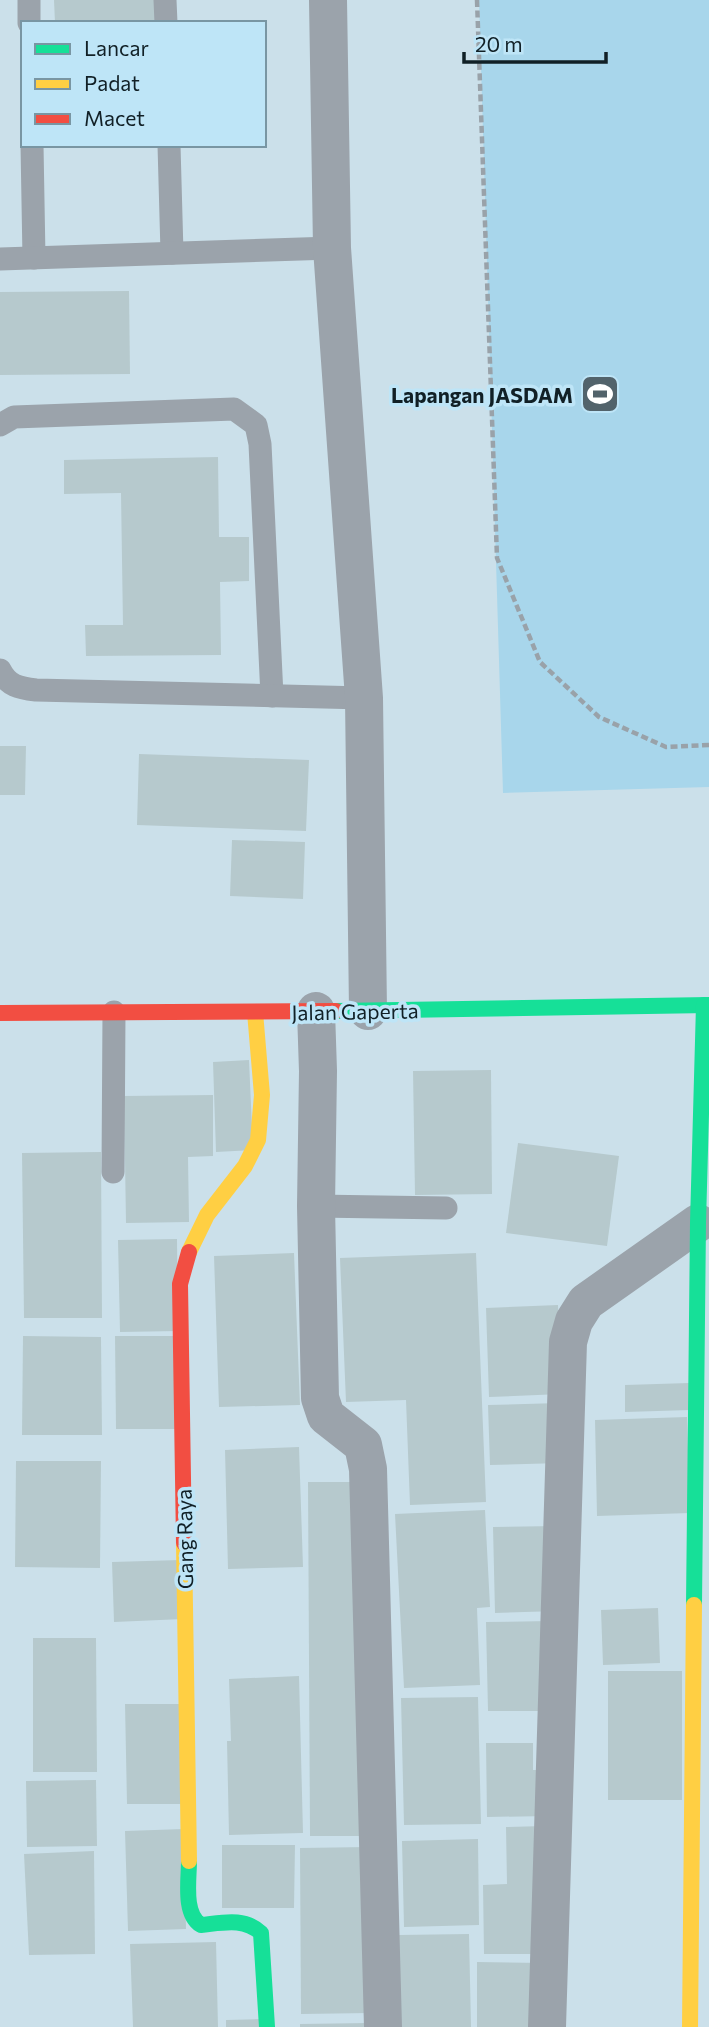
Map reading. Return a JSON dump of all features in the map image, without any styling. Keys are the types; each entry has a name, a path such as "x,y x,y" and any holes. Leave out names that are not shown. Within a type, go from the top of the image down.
{"street":[{"path":"328,0 332,248 364,698 368,1011"},
{"path":"690,2027 698,1223 706,1005"},
{"name":"Jalan Gaperta","path":"0,1013 368,1011 706,1005"},
{"path":"316,1011 316,1206 322,1408 333,1423 363,1445 368,1469 383,2027"},
{"name":"Gang Raya","path":"255,1012 262,1122 258,1143 250,1158 213,1206 197,1234 186,1257 180,1284 190,1912 201,1925 251,1924 261,1933 267,2027"},
{"path":"547,2027 568,1342 574,1321 586,1302 698,1223"}],"lane":[{"path":"29,0 30,21"},
{"path":"165,0 166,21"},
{"path":"32,147 34,258"},
{"path":"169,147 172,253"},
{"path":"0,259 332,248"},
{"path":"0,425 14,417 234,409 256,425 260,444 272,696"},
{"path":"0,670 6,682 19,688 36,690 364,698"},
{"path":"113,1172 114,1012"},
{"path":"316,1206 446,1208"}],"path":[{"path":"477,0 497,558 540,662 599,717 666,747 709,745"}],"shaded area":[{"name":"Lapangan JASDAM","path":"479,0 709,0 709,787 503,793"}],"building":[{"path":"54,0 159,0 160,21 55,21"},
{"path":"129,291 130,374 0,375 0,292"},
{"path":"218,457 219,537 249,537 249,581 220,582 221,655 86,656 85,625 123,625 121,493 64,494 64,460"},
{"path":"0,746 26,746 25,795 0,795"},
{"path":"139,754 309,760 306,831 137,825"},
{"path":"232,840 305,842 303,899 230,896"},
{"path":"249,1060 253,1150 216,1152 213,1062"},
{"path":"491,1070 492,1194 415,1195 413,1071"},
{"path":"213,1095 213,1156 188,1157 189,1222 126,1223 124,1096"},
{"path":"518,1143 619,1156 607,1246 506,1233"},
{"path":"101,1152 102,1318 24,1318 22,1153"},
{"path":"177,1239 178,1331 120,1332 118,1240"},
{"path":"294,1253 300,1405 219,1407 214,1256"},
{"path":"476,1253 486,1502 410,1505 406,1400 346,1402 340,1258"},
{"path":"558,1305 561,1394 489,1397 486,1308"},
{"path":"23,1336 101,1337 102,1435 22,1435"},
{"path":"115,1336 177,1336 179,1429 116,1429"},
{"path":"689,1383 690,1410 625,1412 625,1385"},
{"path":"559,1403 561,1463 490,1465 488,1405"},
{"path":"687,1417 690,1513 597,1516 595,1420"},
{"path":"299,1447 303,1567 228,1569 225,1450"},
{"path":"16,1461 101,1461 100,1568 15,1567"},
{"path":"308,1482 362,1482 364,1836 310,1836"},
{"path":"485,1510 490,1607 477,1608 480,1685 404,1688 395,1514"},
{"path":"556,1526 558,1611 495,1613 493,1527"},
{"path":"181,1560 183,1619 114,1622 112,1562"},
{"path":"658,1608 660,1663 603,1665 601,1610"},
{"path":"551,1621 553,1711 488,1711 486,1622"},
{"path":"33,1638 96,1638 97,1772 33,1772"},
{"path":"608,1671 682,1671 682,1800 608,1800"},
{"path":"299,1676 303,1833 229,1835 229,1679"},
{"path":"478,1697 481,1824 404,1825 401,1698"},
{"path":"125,1704 183,1704 184,1804 127,1804"},
{"path":"486,1743 533,1743 533,1770 548,1770 548,1816 487,1817"},
{"path":"96,1780 97,1846 27,1847 26,1781"},
{"path":"544,1826 546,1954 484,1954 483,1885 507,1884 506,1827"},
{"path":"184,1829 186,1929 128,1931 125,1831"},
{"path":"478,1839 479,1925 404,1927 402,1841"},
{"path":"222,1845 295,1845 294,1908 222,1908"},
{"path":"368,1847 370,2013 301,2014 300,1848"},
{"path":"94,1851 95,1954 29,1955 24,1854"},
{"path":"469,1934 471,2027 400,2027 399,1935"},
{"path":"216,1942 218,2027 133,2027 130,1944"},
{"path":"477,1962 542,1963 541,2027 477,2027"},
{"path":"261,2019 261,2027 226,2027 226,2020"},
{"path":"369,2023 370,2027 300,2027 300,2024"}],"traffic: fast":[{"path":"694,1605 698,1223 704,1005"},
{"path":"336,1011 709,1005"},
{"path":"189,1861 188,1896 195,1920 201,1925 240,1923 261,1933 267,2027"}],"traffic: slow":[{"path":"189,1252 207,1215 245,1166 258,1140 262,1095 255,1012"},
{"path":"184,1543 189,1861"},
{"path":"690,2027 694,1605"}],"traffic: jam":[{"path":"0,1013 336,1011"},
{"path":"184,1543 180,1284 189,1252"}],"place":[{"name":"Lapangan JASDAM","path":"600,394"}]}
